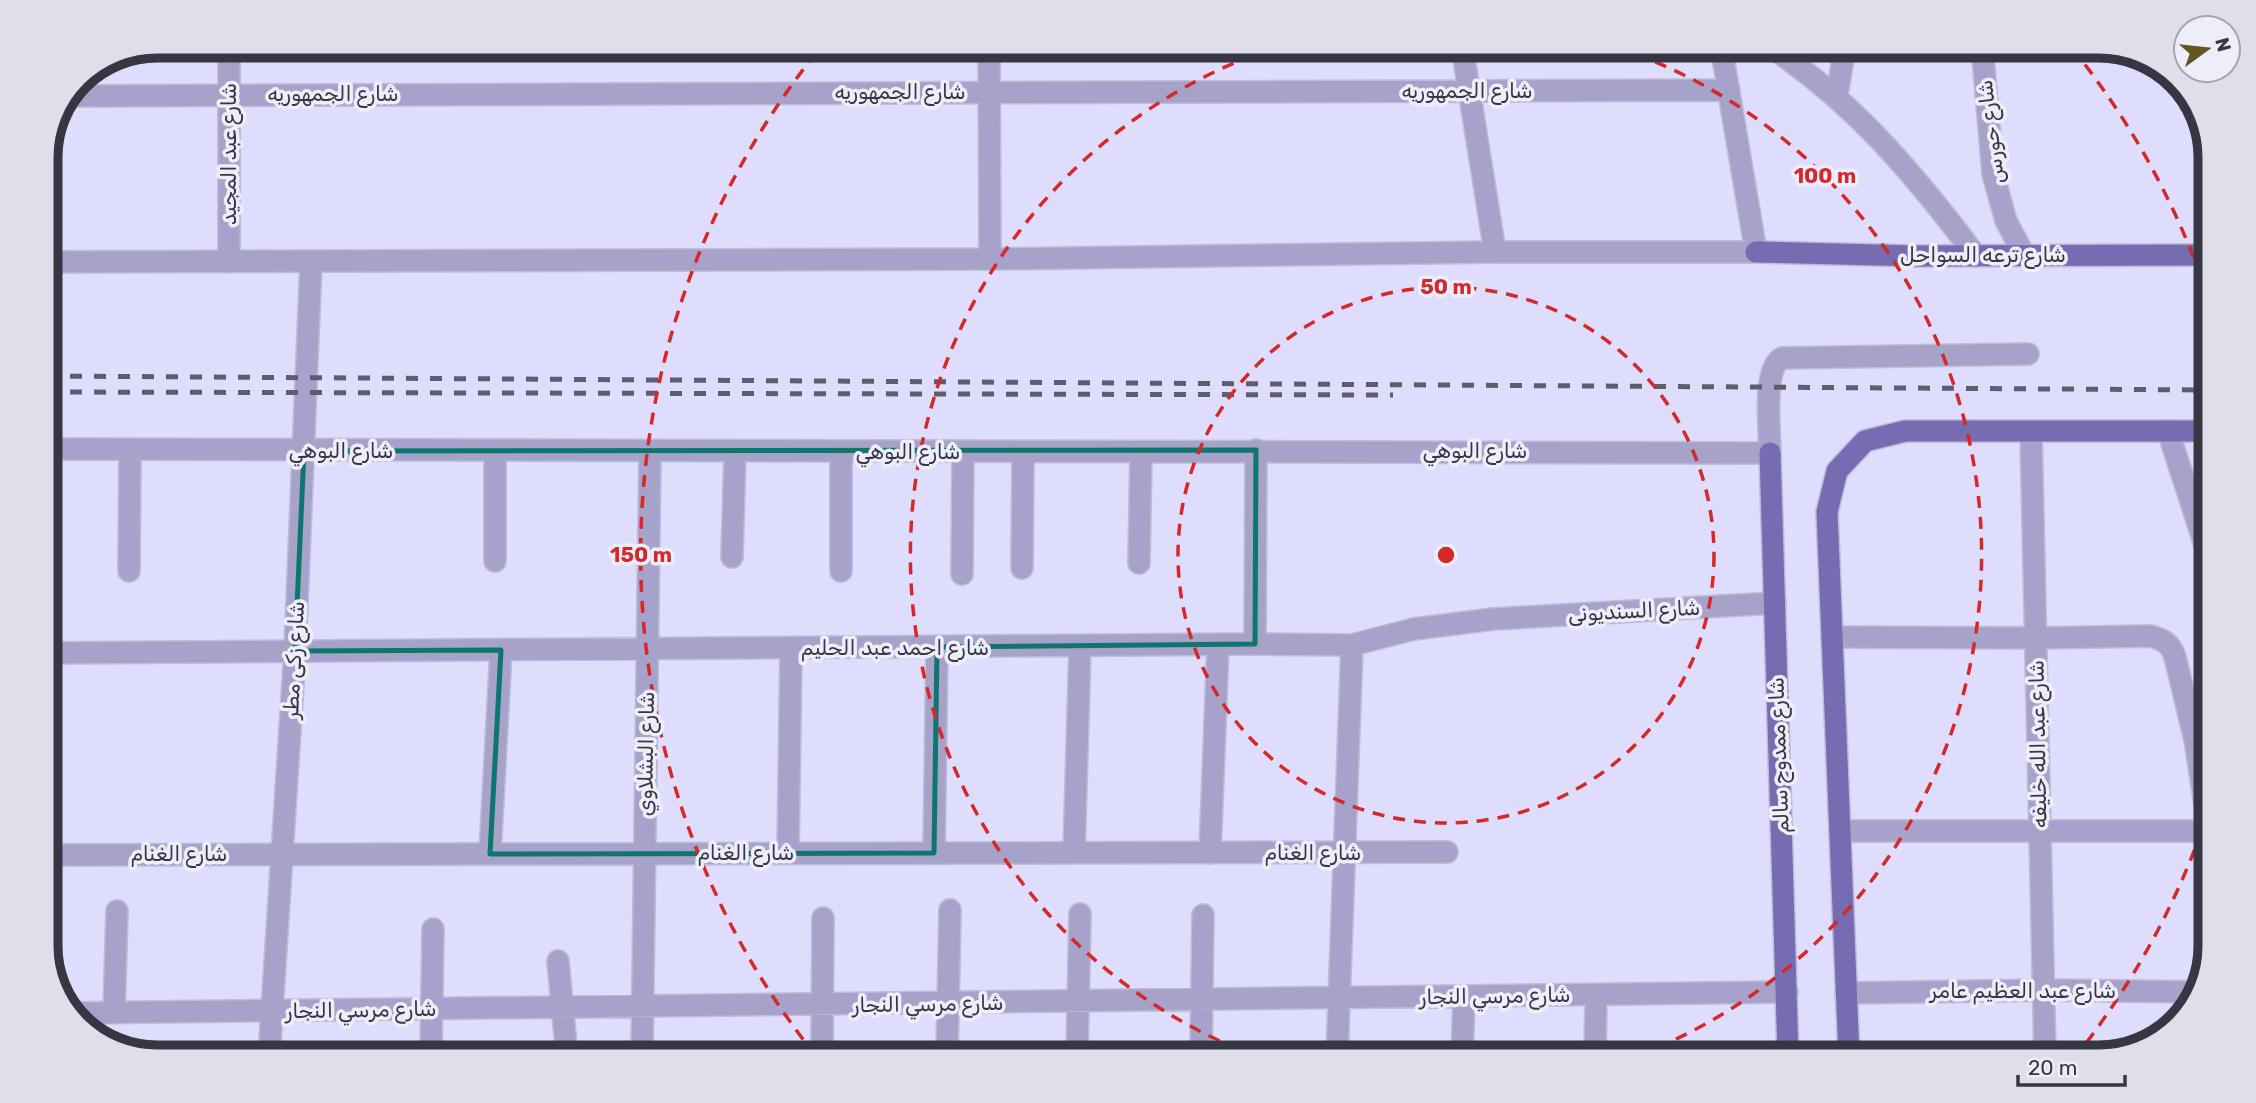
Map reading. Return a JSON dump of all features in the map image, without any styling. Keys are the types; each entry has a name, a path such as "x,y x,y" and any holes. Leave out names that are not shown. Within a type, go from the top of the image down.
{"main road":[{"name":"شارع ترعه السواحل","path":"1756,252 1976,256 2198,255"},
{"path":"1848,1045 1827,512 1837,471 1865,441 1905,431 2198,431"},
{"name":"شارع ممدوح سالم","path":"1770,453 1788,1045"}],"street":[{"name":"شارع عبد المجيد","path":"229,58 229,262"},
{"path":"989,58 990,259"},
{"path":"1463,58 1494,252"},
{"path":"58,262 990,259 1494,252 1756,252 1723,58"},
{"path":"1785,58 1835,95 1875,133 1919,181 1976,256"},
{"path":"1835,95 1843,58"},
{"name":"شارع حورس","path":"1983,58 1993,174 2006,221 2024,256"},
{"name":"شارع الجمهوريه","path":"79,96 1729,90"},
{"name":"شارع زكى مطر","path":"270,1045 295,651 311,262"},
{"path":"1770,453 1770,380 1772,368 1776,361 1782,358 2028,354"},
{"path":"2168,431 2198,524"},
{"name":"شارع عبد الله خليفه","path":"2031,432 2045,1045"},
{"name":"شارع البوهي","path":"58,449 1770,453"},
{"path":"129,571 130,450"},
{"path":"1255,644 1256,450"},
{"path":"495,451 495,561"},
{"name":"شارع البشلاوي","path":"642,1045 650,452"},
{"path":"732,557 735,452"},
{"path":"841,452 841,571"},
{"path":"962,574 963,452"},
{"path":"1022,568 1023,452"},
{"path":"1139,563 1141,452"},
{"name":"شارع السنديونى","path":"1493,619 1774,603"},
{"name":"شارع احمد عبد الحليم","path":"58,653 1352,645 1414,629 1493,619"},
{"path":"1832,637 2150,636 2166,642 2175,657 2198,754"},
{"path":"1210,853 1218,645"},
{"path":"1337,1045 1352,645"},
{"path":"934,853 937,647"},
{"path":"1074,853 1080,647"},
{"path":"788,853 791,648"},
{"path":"491,854 501,650"},
{"path":"1840,831 2198,831"},
{"name":"شارع الغنام","path":"58,855 1447,852"},
{"path":"947,1045 950,910"},
{"path":"114,1013 117,911"},
{"path":"1077,1045 1080,914"},
{"path":"1201,1045 1203,915"},
{"path":"822,1045 823,918"},
{"path":"431,1045 433,929"},
{"path":"558,961 566,1045"},
{"name":"شارع عبد العظيم عامر","path":"1846,993 2044,990 2187,992"},
{"name":"شارع مرسي النجار","path":"83,1013 1787,992"},
{"path":"1595,1045 1596,995"},
{"path":"1462,1045 1464,996"}],"highlighted area":[{"path":"1256,450 1255,644 937,647 934,853 490,854 501,650 295,651 304,451"}],"railway":[{"path":"58,376 2198,390"},
{"path":"58,392 1393,395"}]}
